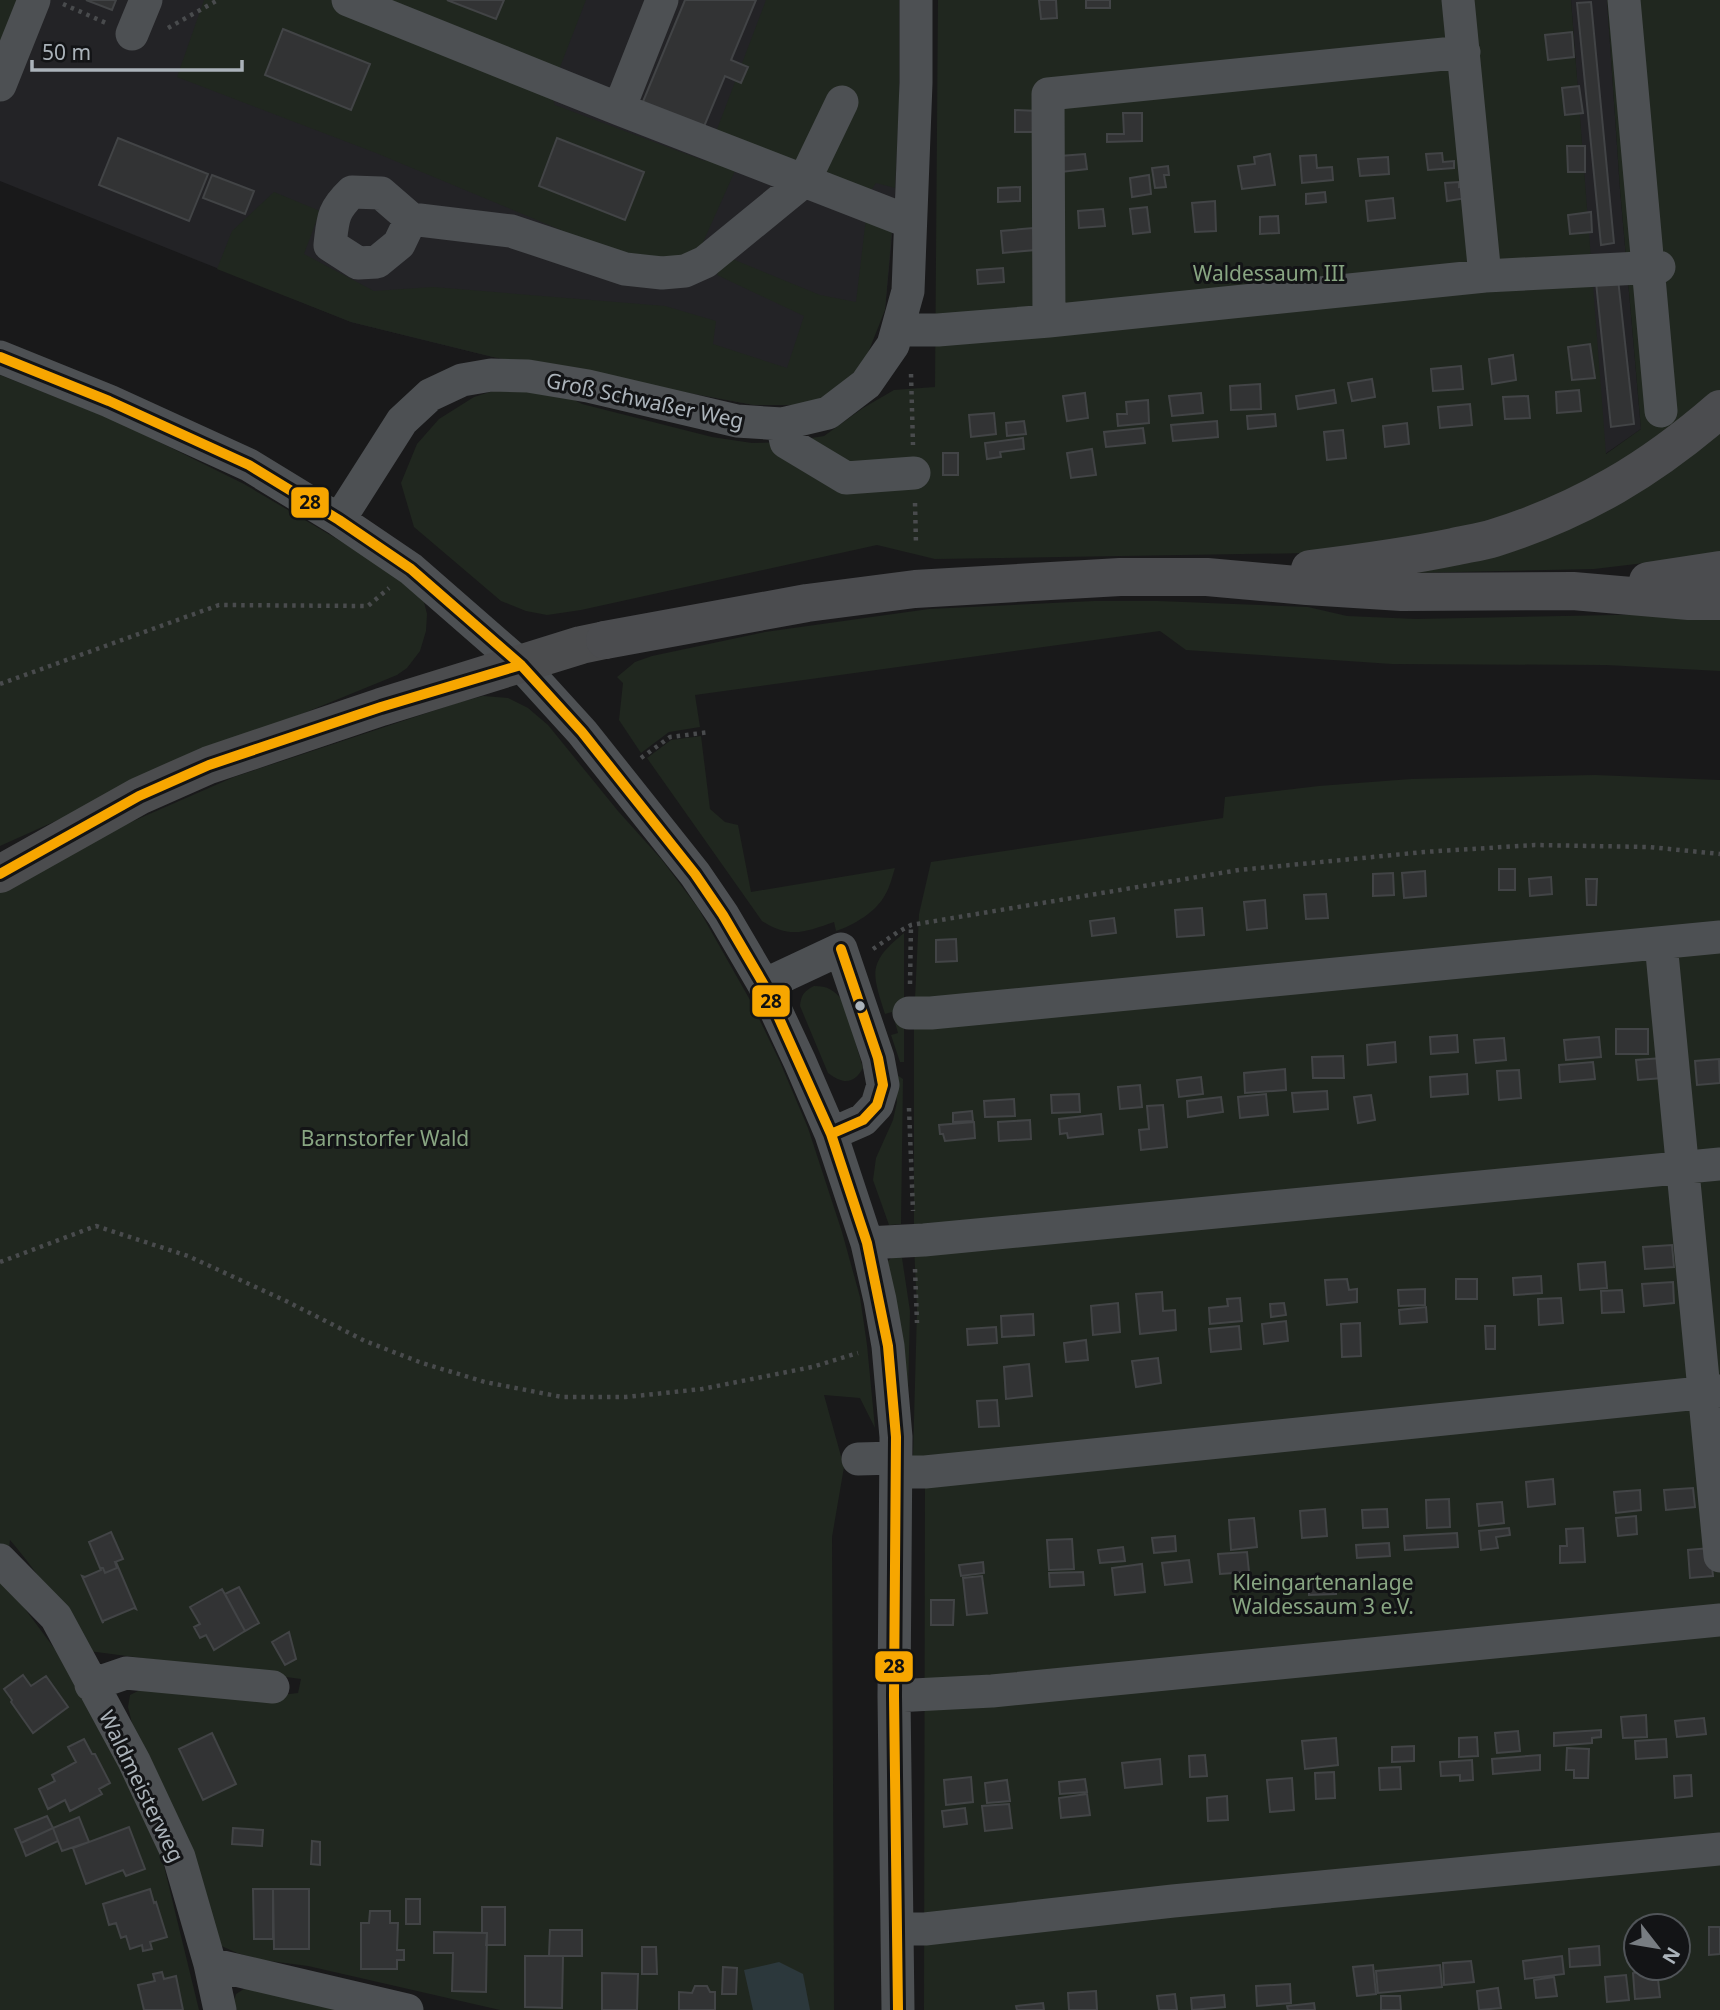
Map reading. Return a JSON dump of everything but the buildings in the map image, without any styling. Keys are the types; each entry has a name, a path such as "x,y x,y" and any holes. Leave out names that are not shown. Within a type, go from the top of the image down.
{"highway":[{"path":"1207,578 1403,558 1503,535 1560,513 1644,469 1720,409"},
{"path":"1573,591 1720,570"},
{"path":"605,640 807,603 915,589 1120,577 1207,578 1402,592 1573,591 1689,601 1720,601"}],"main road":[{"path":"0,874 139,796 209,765 381,707 605,640"}],"street":[{"path":"5,71 34,0"},
{"path":"132,34 146,0"},
{"path":"348,0 911,222"},
{"path":"619,109 663,0"},
{"name":"Groß Schwaßer Weg","path":"339,520 402,421 430,395 463,380 491,375 528,376 587,386 737,421 782,424 828,413 866,384 893,345 908,291 916,83 916,0"},
{"path":"1458,0 1485,276"},
{"path":"1624,0 1653,267 1661,411"},
{"path":"1049,321 1048,94 1464,52"},
{"path":"411,219 510,231 625,269 685,271 705,262 804,181 842,102"},
{"path":"909,330 1049,321 1485,276 1653,267"},
{"path":"0,356 109,401 249,465 339,520 411,569 521,665 589,741 695,874 723,915 764,985 831,1134 867,1243 888,1346 897,1437 894,1696 898,2010"},
{"path":"782,424 786,442 846,478 914,473"},
{"path":"909,1013 1720,937"},
{"path":"1661,943 1684,1168 1712,1392 1720,1556"},
{"path":"764,985 841,949 877,1058 883,1086 877,1105 863,1120 831,1134"},
{"path":"867,1243 938,1239 1720,1164"},
{"path":"858,1459 925,1472 1712,1392"},
{"name":"Waldmeisterweg","path":"0,1560 55,1617 134,1761 179,1857 210,1964 220,2010"},
{"path":"894,1696 1006,1690 1720,1620"},
{"path":"91,1685 126,1673 273,1687"},
{"path":"898,1927 925,1929 1173,1901 1720,1849"},
{"path":"210,1964 407,2010"}],"path":[{"path":"909,330 916,544"},
{"path":"0,684 219,604 368,606 411,569"},
{"path":"640,759 670,737 710,732"},
{"path":"841,949 867,953 911,925 1239,870 1424,852 1535,845 1649,847 1720,855"},
{"path":"909,1013 911,925"},
{"path":"0,1262 96,1226 188,1256 365,1341 422,1363 485,1382 562,1397 626,1397 702,1389 812,1367 888,1346"}],"shaded area":[{"path":"18,0 899,0 899,105 894,216 885,310 754,405 493,357 351,322 0,181 0,48"},
{"path":"1571,0 1607,0 1641,429 1605,454"},
{"path":"779,1962 803,1974 810,2010 753,2010 744,1970"}],"green space":[{"path":"0,0 18,0 0,48"},
{"path":"204,0 586,0 550,93 555,105 705,161 766,0 899,0 899,105 895,188 876,183 866,198 747,144 688,276 633,260 376,153 177,77"},
{"name":"Waldessaum III","path":"938,0 1571,0 1606,454 1641,429 1607,0 1720,0 1720,391 1602,479 1488,530 1309,553 935,559 877,545 581,610 547,615 526,611 501,601 414,527 401,483 417,444 439,419 474,397 509,386 553,389 582,404 712,437 752,443 786,442 824,436 894,390 935,387"},
{"path":"274,192 320,211 304,254 374,291 433,287 665,306 716,321 713,344 787,368 804,316 717,275 725,256 820,295 856,302 866,218 892,229 885,310 866,358 846,386 811,405 754,405 493,357 351,322 217,269 232,231"},
{"path":"0,375 119,422 244,484 381,565 424,602 427,614 426,631 420,651 407,668 397,675 216,749 0,846"},
{"path":"1720,425 1720,553 1594,569 1409,573"},
{"path":"1094,601 1308,607 1347,616 1416,619 1720,613 1720,671 1606,665 1392,664 1186,650 1160,631 695,695 700,727 669,732 641,753 619,720 623,683 617,677 635,662 652,656 765,632 929,609"},
{"name":"Barnstorfer Wald","path":"483,696 508,698 528,708 548,725 662,860 698,908 750,1000 808,1128 860,1297 875,1428 860,1398 824,1395 844,1467 832,1537 834,2010 500,2010 308,1966 262,1960 217,1944 133,1727 128,1707 130,1695 142,1689 272,1696 298,1693 301,1679 81,1650 49,1592 10,1540 5,1582 60,1656 122,1755 162,1858 199,2010 0,2010 0,891 122,826 234,777"},
{"path":"701,736 710,809 725,822 738,825 751,892 895,868 887,892 876,907 857,921 836,931 834,922 814,929 789,932 762,921 647,758 671,740"},
{"name":"Kleingartenanlage Waldessaum 3 e.V.","path":"1595,775 1720,780 1720,2010 924,2010 925,1469 913,1456 917,1310 914,1245 914,1020 919,914 931,862 1223,818 1225,797 1411,779"},
{"path":"904,933 904,1062 900,1062 891,1035 898,1033 892,1012 885,1014 877,988 876,969 884,953"},
{"path":"814,986 830,989 843,1001 863,1068 851,1080 843,1081 828,1073 800,1006 804,994"},
{"path":"894,1073 903,1079 901,1224 889,1225 873,1180 876,1158 893,1120 897,1102"},
{"path":"893,1256 902,1258 910,1311 908,1394 887,1262"},
{"path":"252,1988 353,2010 235,2010 236,1994"}],"transit line":[{"name":"28","path":"0,357 109,401 249,465 339,520 411,569 521,665 582,732 695,874 723,915 764,985 831,1134 867,1243 888,1346 896,1437 894,1696 898,2010"},
{"name":"28","path":"0,874 139,796 209,765 381,707 521,665"},
{"name":"28","path":"831,1134 863,1120 877,1105 883,1085 878,1058 841,949"}]}
